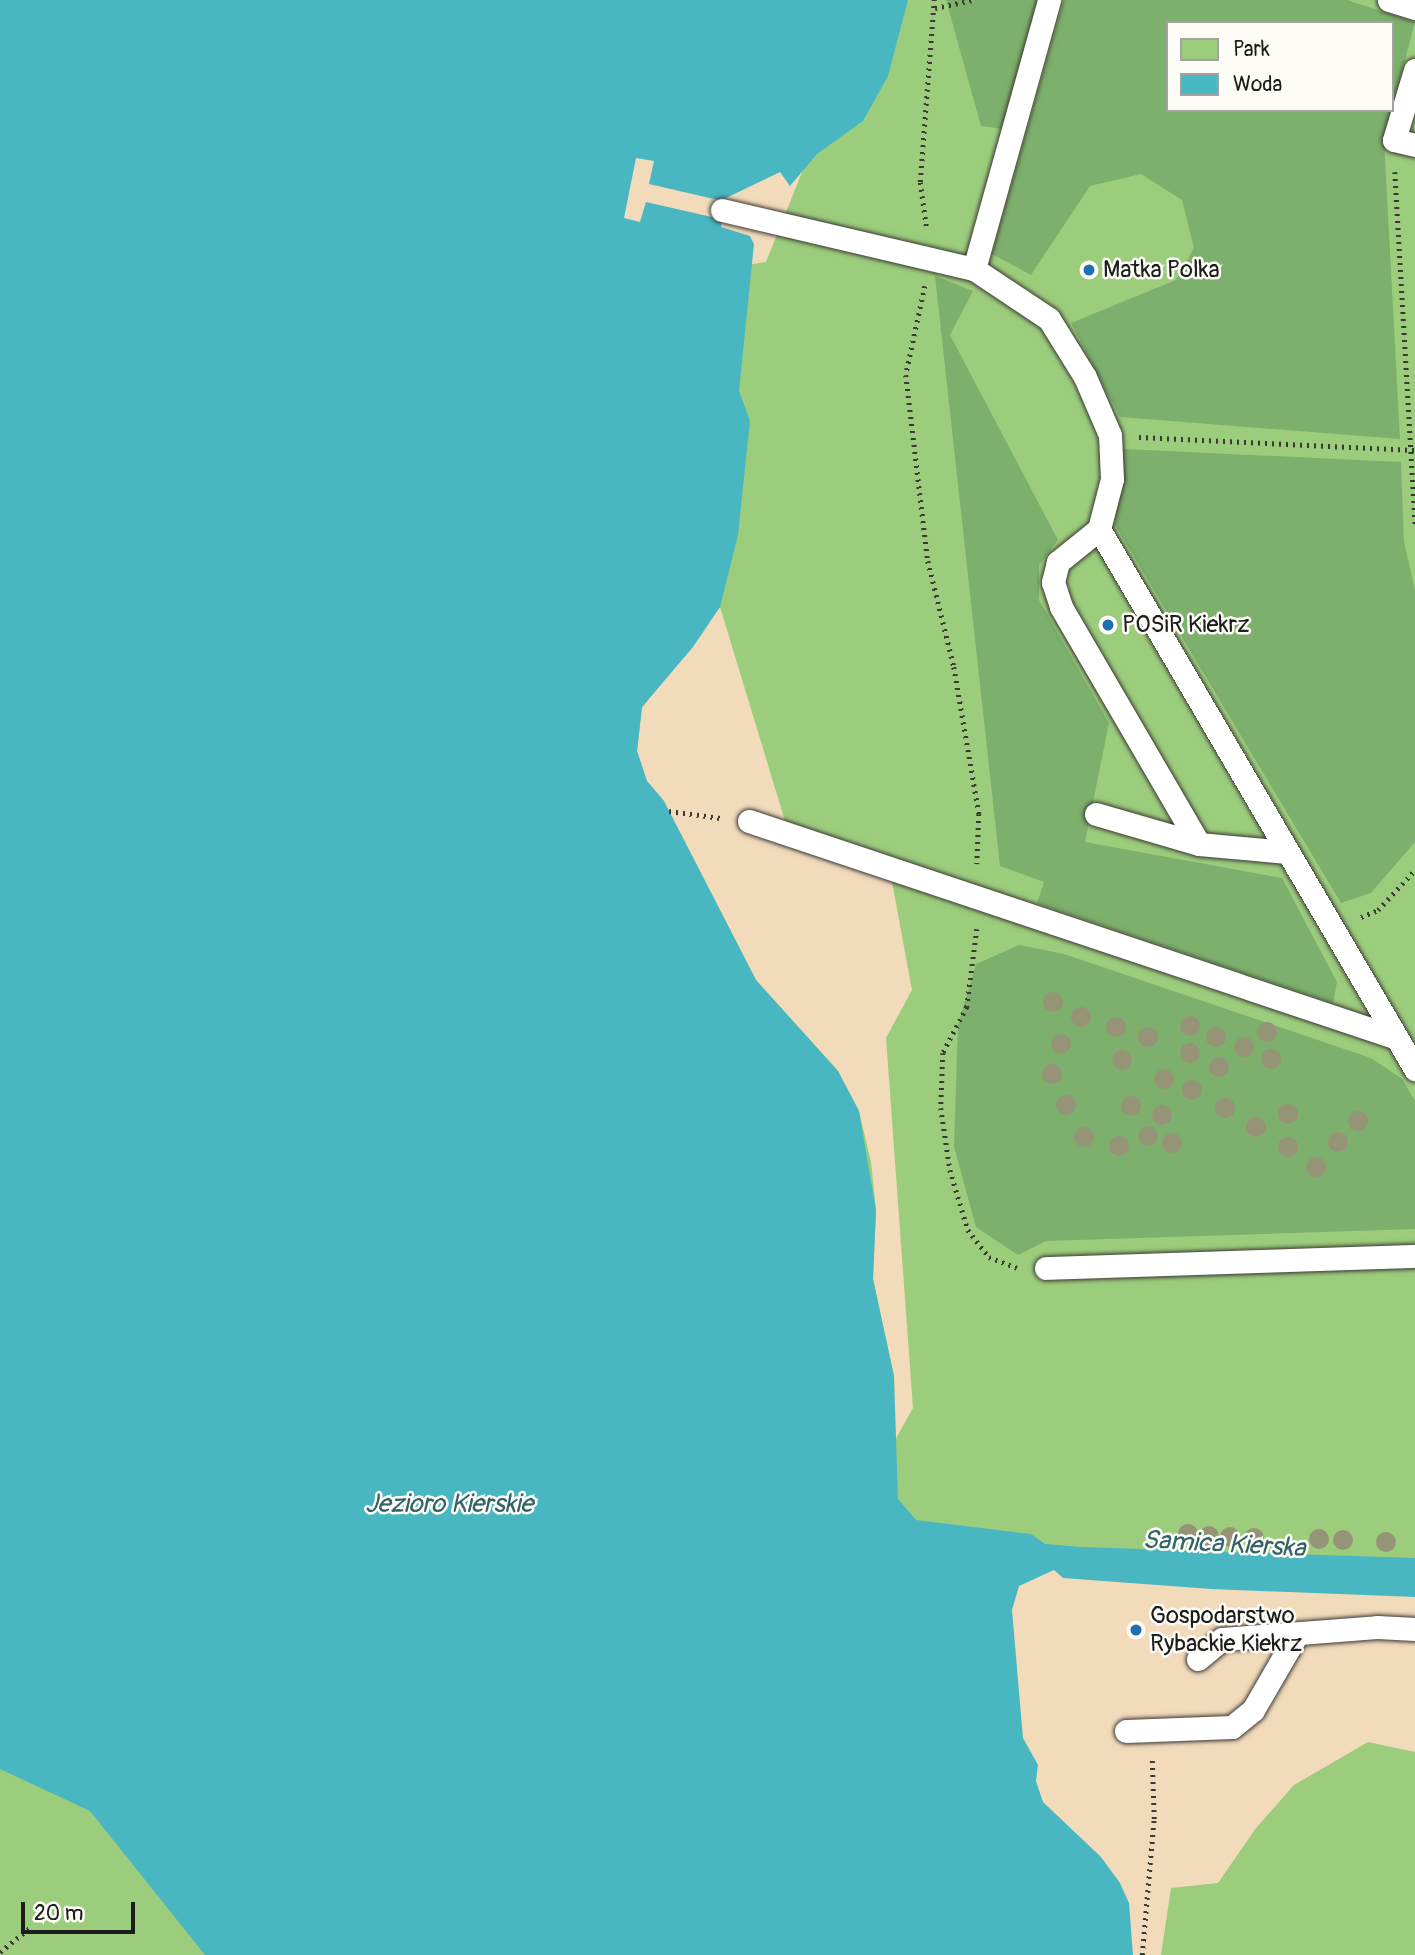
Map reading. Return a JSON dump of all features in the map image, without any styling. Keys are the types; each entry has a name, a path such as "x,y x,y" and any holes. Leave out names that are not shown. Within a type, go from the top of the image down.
{"lane":[{"path":"974,269 1049,0"},
{"path":"1389,0 1415,8"},
{"path":"1404,143 1415,70"},
{"path":"722,210 974,269 1049,318 1085,377 1110,435 1112,479 1099,529 1058,562 1053,582 1061,607 1199,844"},
{"path":"1099,529 1415,1069"},
{"path":"1096,814 1199,844 1287,852"},
{"path":"749,821 975,899 1397,1038"},
{"path":"1046,1268 1415,1256"},
{"path":"1198,1658 1222,1639 1377,1627 1415,1629"},
{"path":"1126,1731 1220,1730 1244,1720 1297,1634"}],"path":[{"path":"934,0 920,182 930,259 906,375 928,561 954,667 979,814 975,899 978,946 967,1007 943,1053 941,1108 950,1170 968,1230 989,1257 1013,1268 1046,1268"},
{"path":"935,8 972,0"},
{"path":"1404,143 1415,524"},
{"path":"1160,438 1413,451"},
{"path":"669,811 749,821"},
{"path":"1332,928 1378,910 1415,870"},
{"path":"1142,1955 1154,1819 1151,1731"},
{"path":"0,1952 32,1926"}],"green space":[{"name":"POSiR Kiekrz","path":"862,0 1415,0 1415,1562 1020,1548 914,1578 675,823 756,980 838,1071 859,1111 871,1162 876,1210 873,1279 894,1376 895,1440 913,1408 886,1038 912,990 887,855 785,821 720,607 642,708 637,751 647,781 664,801 538,704 730,268 766,262 847,60"},
{"path":"946,0 1038,0 1002,129 981,126"},
{"path":"1064,0 1347,0 1415,22 1394,101 1394,21 1166,21 1166,112 1391,112 1384,139 1400,439 1120,417 1071,323 1176,280 1194,248 1182,200 1141,174 1090,186 1031,275 992,254"},
{"path":"935,276 973,291 950,335 1058,540 1039,565 1039,600 1109,723 1085,842 1282,878 1337,982 1333,1003 1037,903 1044,882 1000,866"},
{"path":"1124,449 1401,462 1404,542 1415,590 1415,842 1371,893 1341,903 1115,525"},
{"path":"1019,945 1064,954 1371,1058 1402,1079 1415,1101 1415,1229 1046,1241 1018,1255 976,1227 954,1147 958,1025 976,964"},
{"path":"0,1675 241,1955 0,1955"},
{"path":"1368,1742 1415,1752 1415,1955 1161,1955 1171,1888 1218,1883 1256,1828 1294,1785"}],"water":[{"name":"Jezioro Kierskie","path":"0,0 908,0 888,76 863,121 817,154 790,186 780,172 724,199 721,227 750,236 754,244 739,391 750,421 738,535 720,607 693,647 642,707 637,751 647,781 664,801 756,980 838,1071 859,1111 876,1210 873,1279 894,1376 898,1499 916,1520 1031,1534 1045,1544 1081,1547 1415,1558 1415,1597 1211,1589 1063,1578 1054,1570 1019,1586 1012,1610 1023,1738 1038,1765 1036,1781 1043,1802 1101,1857 1120,1883 1129,1903 1133,1955 205,1955 90,1811 0,1769"}],"pier":[{"path":"636,158 654,161 649,184 727,202 725,220 646,202 640,222 624,218"}],"place":[{"name":"Matka Polka","path":"1089,270"},
{"name":"POSiR Kiekrz","path":"1108,625"},
{"name":"Gospodarstwo Rybackie Kiekrz","path":"1136,1630"}],"water label":[{"name":"Samica Kierska","path":"1224,1545"}]}
